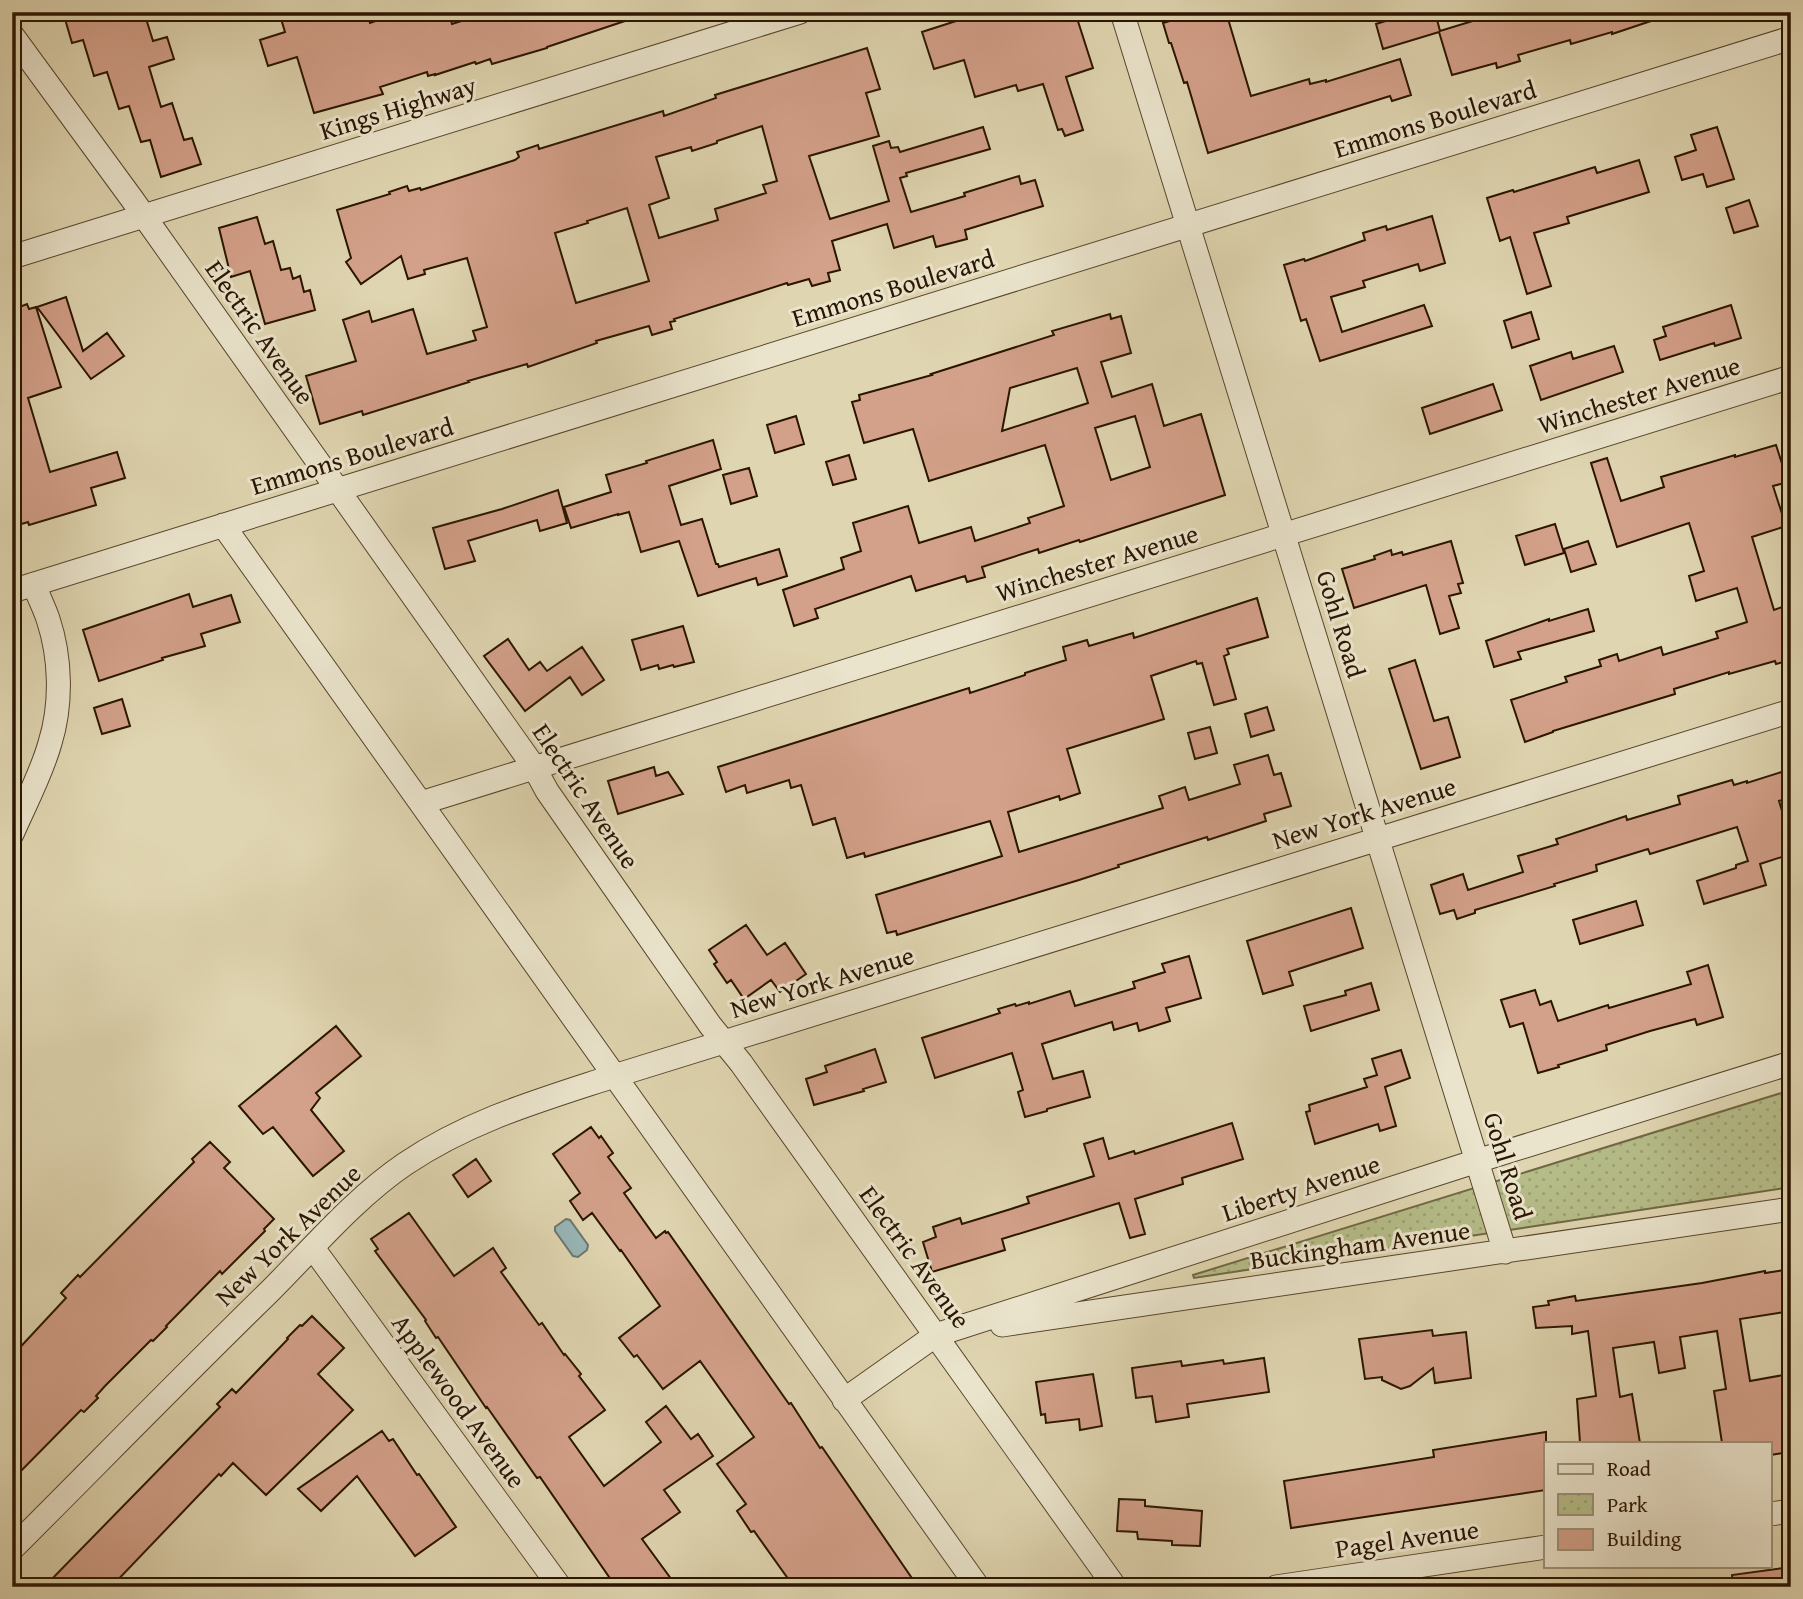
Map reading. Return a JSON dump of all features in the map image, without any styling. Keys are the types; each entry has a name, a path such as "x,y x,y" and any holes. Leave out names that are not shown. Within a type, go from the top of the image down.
{"street":[{"name":"Kings Highway","path":"12,257 800,12"},
{"name":"Gohl Road","path":"1122,12 1505,1252"},
{"name":"Electric Avenue","path":"12,36 144,216 534,767 555,802 710,1025 936,1335 1115,1587"},
{"name":"Emmons Boulevard","path":"23,587 1791,38"},
{"name":"Winchester Avenue","path":"421,803 1791,377"},
{"path":"223,525 978,1587"},
{"path":"12,834 51,743 58,697 57,658 48,620 23,587"},
{"name":"New York Avenue","path":"12,1549 380,1184 405,1164 485,1120 521,1105 724,1041 1791,711"},
{"name":"Liberty Avenue","path":"844,1400 936,1335 1791,1063"},
{"name":"Buckingham Avenue","path":"936,1335 1791,1209"},
{"name":"Applewood Avenue","path":"313,1248 560,1587"},
{"path":"1772,1514 1791,1511"},
{"name":"Pagel Avenue","path":"1276,1587 1544,1547"}],"green space":[{"path":"1791,1090 1791,1187 1194,1278 1193,1275"}],"water":[{"path":"566,1219 570,1220 588,1245 587,1250 578,1257 573,1256 555,1231 555,1227"}],"building":[{"path":"63,12 144,12 153,41 167,37 174,59 149,67 161,107 172,103 184,140 192,138 201,164 161,177 150,140 141,142 129,106 119,109 107,72 94,76 83,40 72,43"},
{"path":"279,12 367,12 370,23 401,12 449,12 452,24 490,12 640,12 640,16 492,64 490,59 435,75 428,76 427,72 380,87 383,94 314,113 297,57 268,66 260,40 285,32"},
{"path":"984,12 1075,12 1093,68 1066,77 1083,130 1065,136 1062,129 1058,130 1043,84 1018,91 1016,85 975,97 964,60 934,69 922,32"},
{"path":"1199,12 1226,12 1251,96 1309,79 1310,84 1326,82 1400,59 1411,95 1392,101 1390,96 1208,153 1187,82 1184,83 1163,23"},
{"path":"1414,12 1435,12 1440,31 1502,12 1666,12 1666,16 1612,34 1571,44 1570,40 1518,55 1520,61 1497,68 1496,63 1452,75 1439,32 1383,49 1376,24"},
{"path":"867,48 880,89 866,93 879,136 809,156 830,219 889,201 873,146 889,141 891,148 898,147 900,152 983,127 990,149 906,173 907,176 900,178 911,212 1019,176 1021,184 1035,180 1043,206 965,230 967,239 936,247 933,236 894,248 887,224 832,241 840,270 828,273 830,281 812,286 809,279 788,285 787,283 674,319 675,321 670,322 672,329 652,335 649,326 596,341 597,343 528,367 527,364 363,415 362,411 320,424 306,376 356,361 343,320 369,311 372,322 413,309 427,354 476,340 473,331 487,327 467,258 424,270 425,274 408,279 401,256 361,284 346,262 351,258 337,210 407,186 409,191 421,190 515,160 519,157 517,152 538,145 539,149 663,111 664,116 716,98 715,95","holes":["762,126 777,181 763,185 766,193 715,209 718,220 659,238 649,205 669,198 656,157 691,147 692,151","627,208 649,281 576,303 555,233"]},
{"path":"1717,127 1734,179 1707,187 1703,174 1682,180 1675,157 1696,150 1691,135"},
{"path":"1639,160 1649,192 1567,217 1569,223 1534,233 1551,286 1527,294 1510,237 1500,241 1487,198 1595,167 1597,173"},
{"path":"1749,200 1758,226 1734,233 1726,208"},
{"path":"1432,216 1445,263 1420,271 1418,264 1363,281 1365,287 1331,297 1342,332 1424,305 1432,326 1320,361 1306,319 1301,321 1284,265 1304,259 1305,261 1365,240 1363,233 1386,226 1387,230"},
{"path":"257,217 265,244 273,241 281,270 290,268 293,279 300,276 304,292 310,290 315,310 265,324 250,271 231,277 219,228"},
{"path":"66,297 83,351 107,333 124,356 91,379 37,307"},
{"path":"27,304 29,309 36,307 61,387 28,398 50,472 117,452 125,478 91,488 96,505 29,525 28,522 12,527 12,310"},
{"path":"1731,305 1741,338 1715,346 1714,343 1660,360 1654,340 1666,336 1663,327"},
{"path":"1531,312 1539,339 1512,348 1504,321"},
{"path":"1110,314 1111,319 1121,316 1131,353 1101,362 1112,397 1152,384 1164,426 1201,414 1225,495 1080,542 1079,540 1039,553 1038,549 982,567 985,577 967,582 965,576 916,591 911,576 815,609 818,618 794,626 783,590 844,569 841,558 861,551 853,523 908,506 919,543 971,527 975,541 1030,523 1028,518 1064,506 1045,445 929,481 913,429 864,443 852,402 860,400 859,395 932,375 1054,335 1052,331","holes":["1077,368 1088,403 1002,431 1010,388","1135,416 1150,467 1111,480 1095,428"]},
{"path":"1614,346 1623,372 1541,400 1530,366 1571,352 1573,359"},
{"path":"1493,384 1502,410 1430,434 1422,408"},
{"path":"796,416 804,444 775,453 767,425"},
{"path":"713,440 721,469 669,486 681,525 702,519 719,567 779,549 787,576 758,585 756,578 698,596 679,541 641,552 629,512 571,528 564,507 611,492 606,475"},
{"path":"1776,445 1788,482 1773,486 1786,526 1752,537 1774,610 1782,607 1791,632 1791,660 1729,672 1674,689 1675,694 1525,742 1511,700 1567,682 1565,677 1601,666 1599,660 1617,654 1619,661 1661,647 1663,655 1718,638 1716,632 1747,622 1737,588 1696,601 1689,576 1704,571 1689,523 1617,547 1591,463 1607,458 1621,501 1664,487 1661,477"},
{"path":"849,455 856,479 833,485 826,462"},
{"path":"749,468 757,496 731,504 723,475"},
{"path":"558,490 567,523 540,531 537,520 468,541 475,561 445,569 433,528"},
{"path":"1555,524 1564,553 1525,565 1516,536"},
{"path":"1451,541 1463,583 1458,584 1461,593 1449,596 1459,628 1440,634 1426,585 1354,608 1342,569 1375,559 1374,556 1391,550 1392,555 1402,552 1403,555"},
{"path":"1588,541 1596,564 1571,572 1564,549"},
{"path":"189,594 193,607 231,595 240,622 201,634 205,646 99,681 83,630"},
{"path":"1257,598 1268,637 1227,649 1229,654 1224,656 1236,699 1214,705 1202,663 1197,664 1196,661 1151,676 1164,719 1067,749 1080,793 1060,800 1059,796 1008,812 1019,852 1163,808 1159,796 1185,787 1189,800 1240,784 1234,765 1268,755 1274,775 1281,773 1291,806 1264,814 1266,821 1208,840 1207,837 1079,880 897,935 896,931 887,933 876,895 1002,856 990,821 865,857 864,853 847,858 835,818 813,825 801,785 791,788 789,780 747,793 745,785 726,792 718,767 969,688 970,693 1025,675 1066,660 1063,647 1087,640 1089,646 1133,633 1134,638"},
{"path":"1588,609 1594,631 1518,652 1521,659 1494,667 1486,641 1549,619"},
{"path":"683,626 694,662 659,669 658,665 641,670 632,640"},
{"path":"508,639 529,670 540,662 547,671 582,647 604,680 582,695 570,677 525,711 484,656"},
{"path":"1415,660 1434,721 1448,717 1460,757 1421,769 1389,669"},
{"path":"122,699 130,726 102,734 94,708"},
{"path":"1267,707 1274,730 1251,737 1245,714"},
{"path":"1210,727 1217,753 1195,759 1188,733"},
{"path":"654,767 656,776 668,772 683,794 618,814 608,781"},
{"path":"1791,769 1791,797 1779,801 1791,840 1791,854 1760,864 1766,885 1704,904 1697,881 1736,868 1736,865 1748,861 1737,827 1650,854 1648,849 1596,865 1597,871 1475,910 1475,913 1457,919 1454,910 1440,914 1431,885 1463,874 1468,890 1523,872 1518,856 1558,844 1556,839 1626,816 1627,820 1680,804 1678,796 1732,780 1734,785 1747,783"},
{"path":"1636,901 1643,925 1580,944 1573,920"},
{"path":"1351,908 1363,948 1289,972 1293,985 1263,994 1247,941"},
{"path":"746,925 767,955 785,943 806,974 780,992 771,980 744,999 731,980 727,983 714,964 717,962 709,950"},
{"path":"1189,956 1201,998 1166,1008 1170,1021 1139,1031 1137,1023 1114,1030 1112,1022 1042,1044 1053,1079 1083,1071 1090,1097 1025,1117 1018,1092 1023,1090 1012,1053 935,1078 922,1038 1000,1013 998,1009 1015,1004 1029,1004 1070,991 1075,1006 1135,988 1133,982 1165,972 1162,964"},
{"path":"1708,965 1723,1017 1697,1025 1695,1019 1650,1031 1606,1045 1607,1050 1538,1073 1523,1023 1510,1027 1501,1000 1535,990 1540,1005 1551,1001 1558,1021 1691,984 1687,972"},
{"path":"1371,983 1379,1010 1311,1031 1304,1006 1346,995 1345,991"},
{"path":"336,1026 361,1056 316,1093 320,1098 311,1110 344,1151 313,1176 273,1127 263,1134 239,1106"},
{"path":"875,1049 886,1082 814,1105 806,1079 827,1072 825,1066"},
{"path":"1401,1050 1410,1078 1385,1087 1396,1126 1380,1131 1378,1124 1315,1144 1306,1112 1310,1111 1309,1105 1367,1087 1364,1079 1377,1075 1372,1059"},
{"path":"1232,1123 1243,1159 1182,1178 1183,1184 1135,1199 1145,1234 1130,1238 1119,1203 1002,1239 1005,1250 932,1272 923,1242 936,1237 933,1227 960,1218 962,1224 1011,1209 1029,1203 1027,1197 1094,1176 1084,1144 1103,1138 1109,1159 1134,1151 1135,1154"},
{"path":"591,1127 613,1153 608,1157 631,1188 624,1193 656,1238 665,1231 668,1232 789,1404 791,1403 820,1448 822,1447 918,1587 794,1587 754,1531 751,1532 737,1511 746,1504 717,1464 754,1437 700,1361 663,1389 637,1355 634,1357 619,1338 660,1306 592,1213 583,1220 570,1201 580,1193 553,1154"},
{"path":"210,1142 230,1162 224,1168 274,1219 222,1274 220,1271 153,1341 105,1386 84,1412 81,1410 12,1480 12,1356 66,1298 61,1293 194,1162 192,1159"},
{"path":"476,1159 491,1181 468,1197 453,1175"},
{"path":"409,1213 454,1276 493,1248 506,1268 501,1272 539,1325 542,1323 581,1374 579,1376 605,1410 569,1437 604,1486 661,1442 646,1422 666,1406 691,1439 698,1434 713,1456 664,1490 680,1512 642,1539 677,1587 616,1587 540,1477 537,1478 486,1408 375,1251 378,1249 371,1239"},
{"path":"1791,1269 1791,1311 1740,1319 1750,1381 1789,1374 1791,1398 1786,1399 1791,1429 1791,1452 1772,1455 1772,1442 1722,1442 1714,1391 1726,1389 1717,1331 1680,1337 1685,1368 1659,1373 1654,1342 1613,1348 1620,1397 1632,1394 1640,1442 1580,1442 1577,1399 1596,1396 1588,1331 1572,1334 1572,1326 1536,1328 1533,1307 1549,1305 1548,1301 1575,1296 1576,1301"},
{"path":"312,1316 344,1348 318,1374 353,1410 266,1495 233,1463 221,1476 219,1474 111,1587 44,1587 220,1407 217,1404 232,1389 236,1393 287,1338"},
{"path":"1432,1330 1433,1336 1466,1332 1471,1378 1435,1383 1433,1368 1410,1386 1401,1389 1382,1380 1382,1377 1365,1379 1359,1339"},
{"path":"1264,1358 1269,1392 1187,1404 1189,1417 1156,1422 1152,1396 1136,1398 1132,1368 1181,1361 1182,1366"},
{"path":"1093,1374 1102,1426 1080,1430 1079,1419 1046,1423 1045,1414 1041,1415 1036,1382"},
{"path":"382,1431 389,1441 393,1439 456,1527 415,1556 357,1476 321,1511 298,1489"},
{"path":"1546,1432 1544,1490 1291,1528 1284,1481 1434,1457 1433,1450"},
{"path":"1119,1499 1145,1500 1145,1506 1202,1511 1200,1546 1172,1545 1172,1541 1138,1539 1137,1532 1117,1531"},
{"path":"1791,1567 1791,1587 1733,1587 1732,1575"}]}
